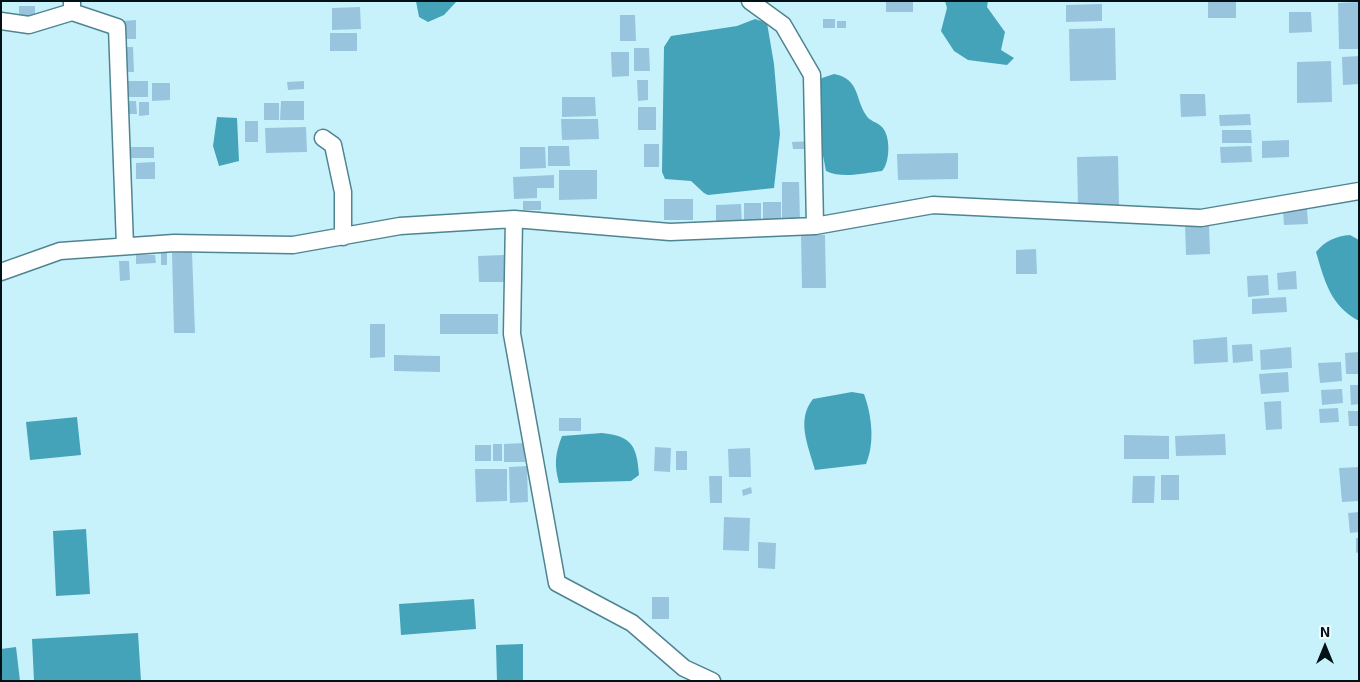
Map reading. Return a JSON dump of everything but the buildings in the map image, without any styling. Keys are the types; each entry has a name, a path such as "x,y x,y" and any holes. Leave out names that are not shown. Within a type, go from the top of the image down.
{"street":[{"path":"750,1 783,25 812,75 815,226"},
{"path":"1,21 29,25 72,7 117,27 124,246"},
{"path":"324,138 333,145 343,192 343,237"},
{"path":"1,272 60,251 174,243 293,246 400,226 514,219 670,232 815,226 932,206 1201,218 1359,191"},
{"path":"514,219 512,334 557,584 632,622 684,668 712,681"}],"water":[{"path":"416,1 457,1 444,15 428,22 419,17"},
{"path":"945,1 988,1 987,7 1005,32 1001,50 1014,58 1007,65 968,60 954,51 941,31 947,8"},
{"path":"755,19 767,23 774,64 780,134 774,188 708,195 691,181 665,179 662,172 664,47 671,36 737,26"},
{"path":"834,74 848,80 853,85 867,117 880,125 885,131 888,143 888,156 882,171 839,175 826,171 819,135 819,82 822,78"},
{"path":"217,117 237,118 239,161 219,166 213,146"},
{"path":"1350,235 1359,240 1359,321 1341,308 1330,292 1316,252 1331,240"},
{"path":"852,392 864,394 869,411 871,447 866,464 815,470 804,424 808,407 813,399"},
{"path":"77,417 81,455 30,460 26,422"},
{"path":"602,433 620,437 631,444 637,457 639,475 631,481 559,483 556,460 562,436"},
{"path":"86,529 90,594 56,596 53,531"},
{"path":"474,599 476,629 401,635 399,604"},
{"path":"138,633 141,681 34,681 32,639"},
{"path":"523,644 523,681 497,681 496,645"},
{"path":"16,647 20,681 1,681 1,649"}]}
